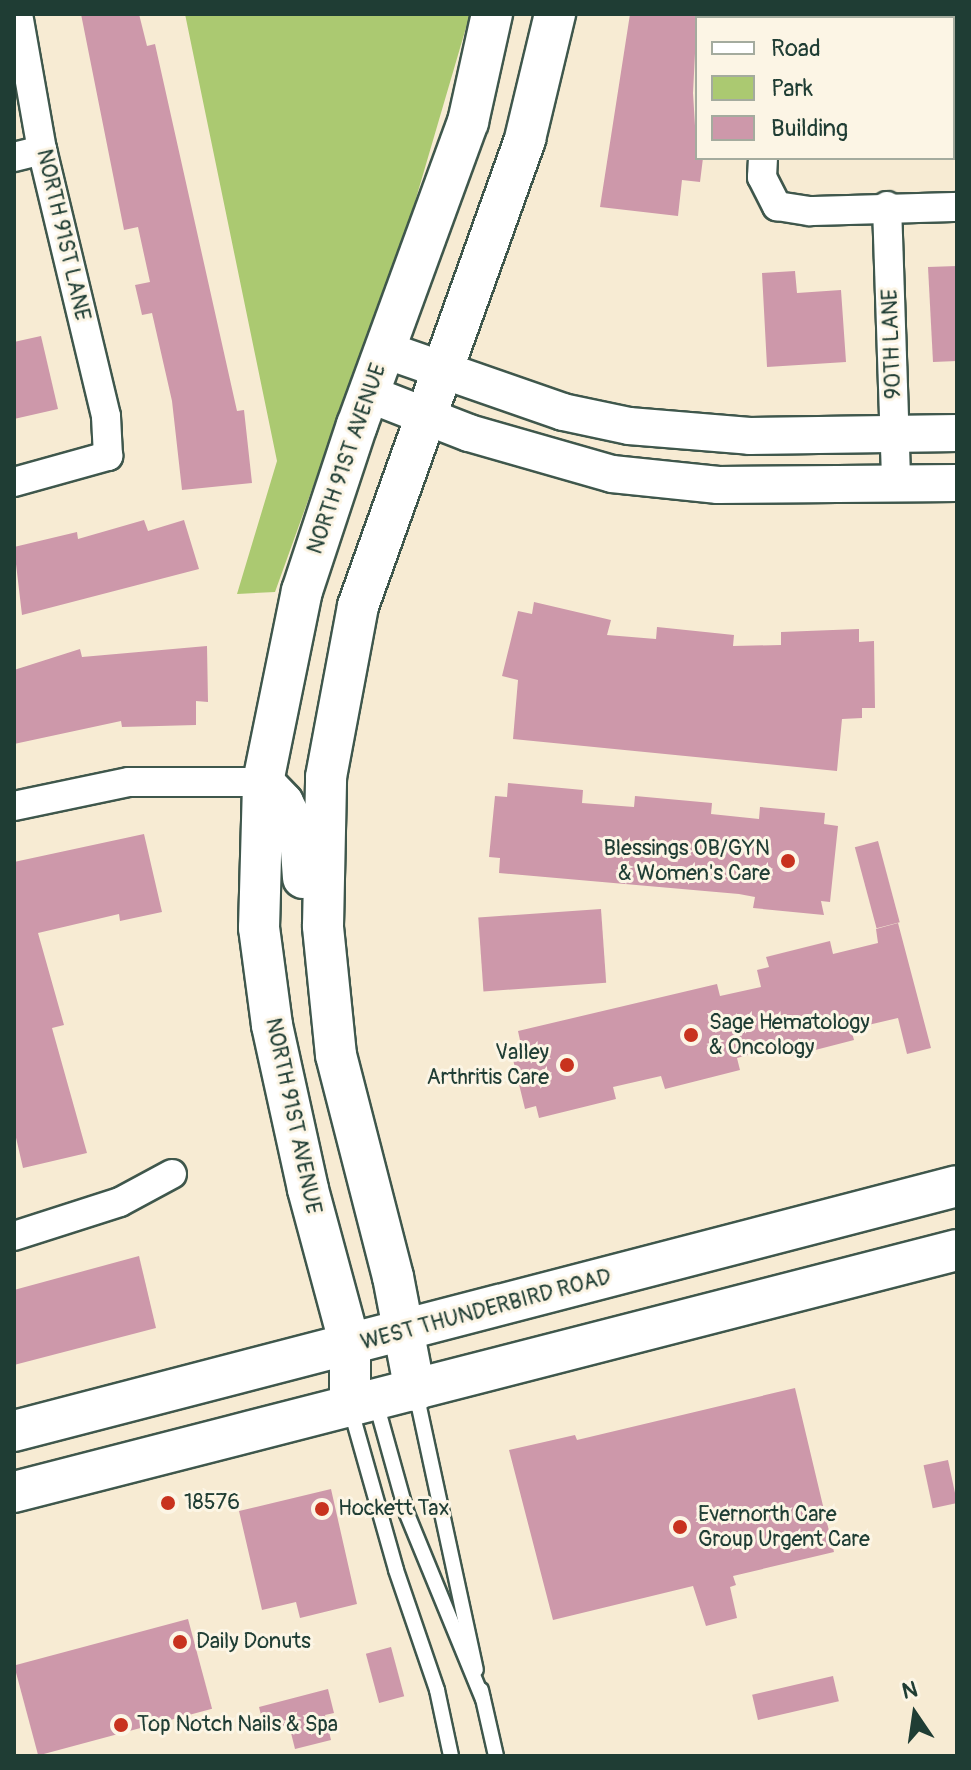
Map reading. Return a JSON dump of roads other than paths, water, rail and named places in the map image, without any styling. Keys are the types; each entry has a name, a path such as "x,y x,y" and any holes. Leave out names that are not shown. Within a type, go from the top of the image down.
{"main road":[{"name":"NORTH 91ST AVENUE","path":"363,1381 277,1064 259,928 263,782 300,599 369,394 468,122 492,14"},
{"path":"415,1391 404,1333 336,1055 323,926 323,833 336,702 358,606 525,139 555,14"},
{"path":"263,782 295,826 301,875 323,926"},
{"name":"WEST THUNDERBIRD ROAD","path":"14,1492 363,1381 404,1333 957,1186"},
{"name":"WEST THUNDERBIRD ROAD","path":"14,1431 363,1381 415,1391 957,1250"}],"street":[{"name":"NORTH 91ST LANE","path":"14,482 108,456 106,416 42,150 18,14"},
{"path":"14,157 42,150"},
{"path":"763,160 762,177 777,206 810,211 887,206 957,207"},
{"name":"90TH LANE","path":"887,206 896,483"},
{"path":"385,350 563,412 675,432 957,433"},
{"path":"369,394 425,418 554,460 668,482 957,483"},
{"path":"14,806 129,782 263,782"},
{"path":"14,1236 120,1202 172,1174"}],"lane":[{"path":"363,1381 407,1514 483,1699"},
{"name":"NORTH 91ST AVENUE","path":"363,1381 396,1570 437,1690 451,1756"},
{"path":"415,1391 496,1756"}],"place":[{"name":"Blessings OB/GYN & Women's Care","path":"788,861"},
{"name":"Sage Hematology & Oncology","path":"691,1035"},
{"name":"Valley Arthritis Care","path":"567,1065"},
{"name":"18576","path":"168,1503"},
{"name":"Hockett Tax","path":"322,1509"},
{"name":"Evernorth Care Group Urgent Care","path":"680,1527"},
{"name":"Daily Donuts","path":"180,1642"},
{"name":"Top Notch Nails & Spa","path":"121,1725"}]}
